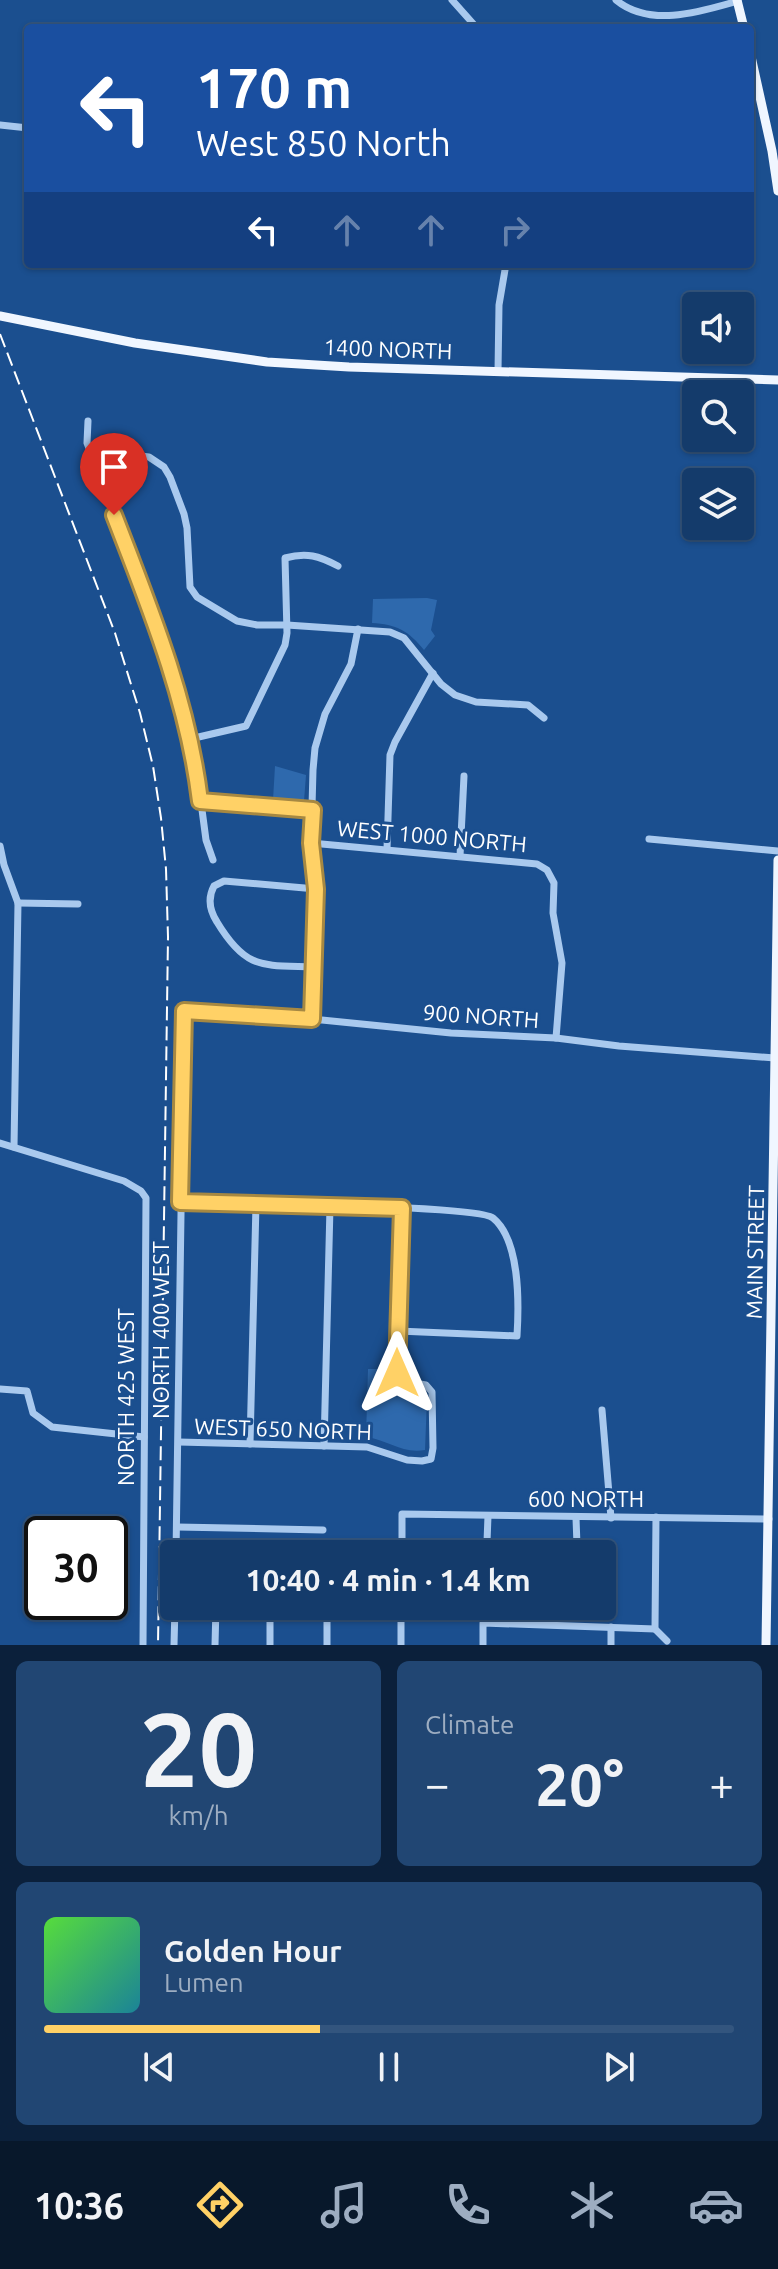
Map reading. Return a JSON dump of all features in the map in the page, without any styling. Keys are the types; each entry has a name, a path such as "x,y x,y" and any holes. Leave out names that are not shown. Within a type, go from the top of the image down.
{"main road":[{"path":"738,1 743,24"},
{"path":"754,70 778,191"},
{"name":"1400 NORTH","path":"0,316 124,341 267,362 778,380"},
{"name":"MAIN STREET","path":"766,1645 774,1387 778,860"}],"street":[{"path":"452,0 473,24"},
{"path":"616,0 623,6 651,15 674,15 738,1"},
{"path":"0,125 24,128"},
{"path":"498,371 499,305 505,268"},
{"path":"88,421 87,443 169,660 190,739 206,840 213,860"},
{"path":"95,464 119,456 149,457 157,461 170,477 184,514 188,577 194,593 237,621 257,625 390,632 404,638 441,684 455,695 476,702 528,705 544,718"},
{"path":"190,739 246,726 285,645 285,558 319,556 338,566"},
{"path":"312,1019 316,889 311,843 313,770 325,714 351,664 358,629"},
{"path":"387,849 390,755 433,673"},
{"path":"460,856 464,776"},
{"path":"200,801 313,810"},
{"path":"649,839 778,851"},
{"name":"WEST 1000 NORTH","path":"311,843 537,864 547,870 554,883 553,913 562,957 556,1038"},
{"path":"0,846 18,903 14,1147 0,1143"},
{"path":"313,967 260,963 242,955 231,945 211,910 210,895 216,884 224,881 316,889"},
{"path":"18,903 78,904"},
{"name":"900 NORTH","path":"184,1011 312,1019 451,1033 556,1038 775,1058"},
{"name":"NORTH 400 WEST","path":"177,1540 184,1011"},
{"name":"NORTH 425 WEST","path":"14,1147 124,1181 141,1191 146,1198 143,1645"},
{"path":"180,1202 402,1208 476,1213 493,1218 504,1232 518,1278 517,1336 398,1331 402,1208"},
{"path":"250,1444 256,1204"},
{"path":"324,1446 330,1207"},
{"name":"WEST 650 NORTH","path":"179,1442 367,1447 407,1460 431,1459 433,1398 426,1385 406,1383 398,1378 398,1331"},
{"path":"0,1389 27,1391 33,1413 52,1427 144,1437"},
{"path":"602,1410 611,1518"},
{"name":"600 NORTH","path":"402,1540 402,1514 769,1519"},
{"path":"487,1540 488,1516"},
{"path":"655,1629 656,1517"},
{"path":"576,1518 577,1540"},
{"path":"177,1527 323,1530"},
{"path":"174,1645 175,1620"},
{"path":"215,1645 216,1620"},
{"path":"270,1620 270,1645"},
{"path":"327,1620 327,1645"},
{"path":"401,1620 401,1645"},
{"path":"483,1645 483,1623 655,1629 667,1641"},
{"path":"611,1627 611,1645"}],"shaded area":[{"path":"373,599 437,600 431,630 435,636 424,650 401,630 372,623"},
{"path":"275,766 306,775 304,801 273,800"},
{"path":"368,1369 390,1369 391,1379 400,1391 427,1398 425,1450 409,1450 366,1437"}],"railway":[{"path":"0,334 115,633 140,713 161,818 168,937 158,1645"}],"route":[{"path":"114,515 173,674 190,739 200,801 313,810 311,843 316,889 312,1019 184,1011 180,1202 402,1208 397,1373"}]}
